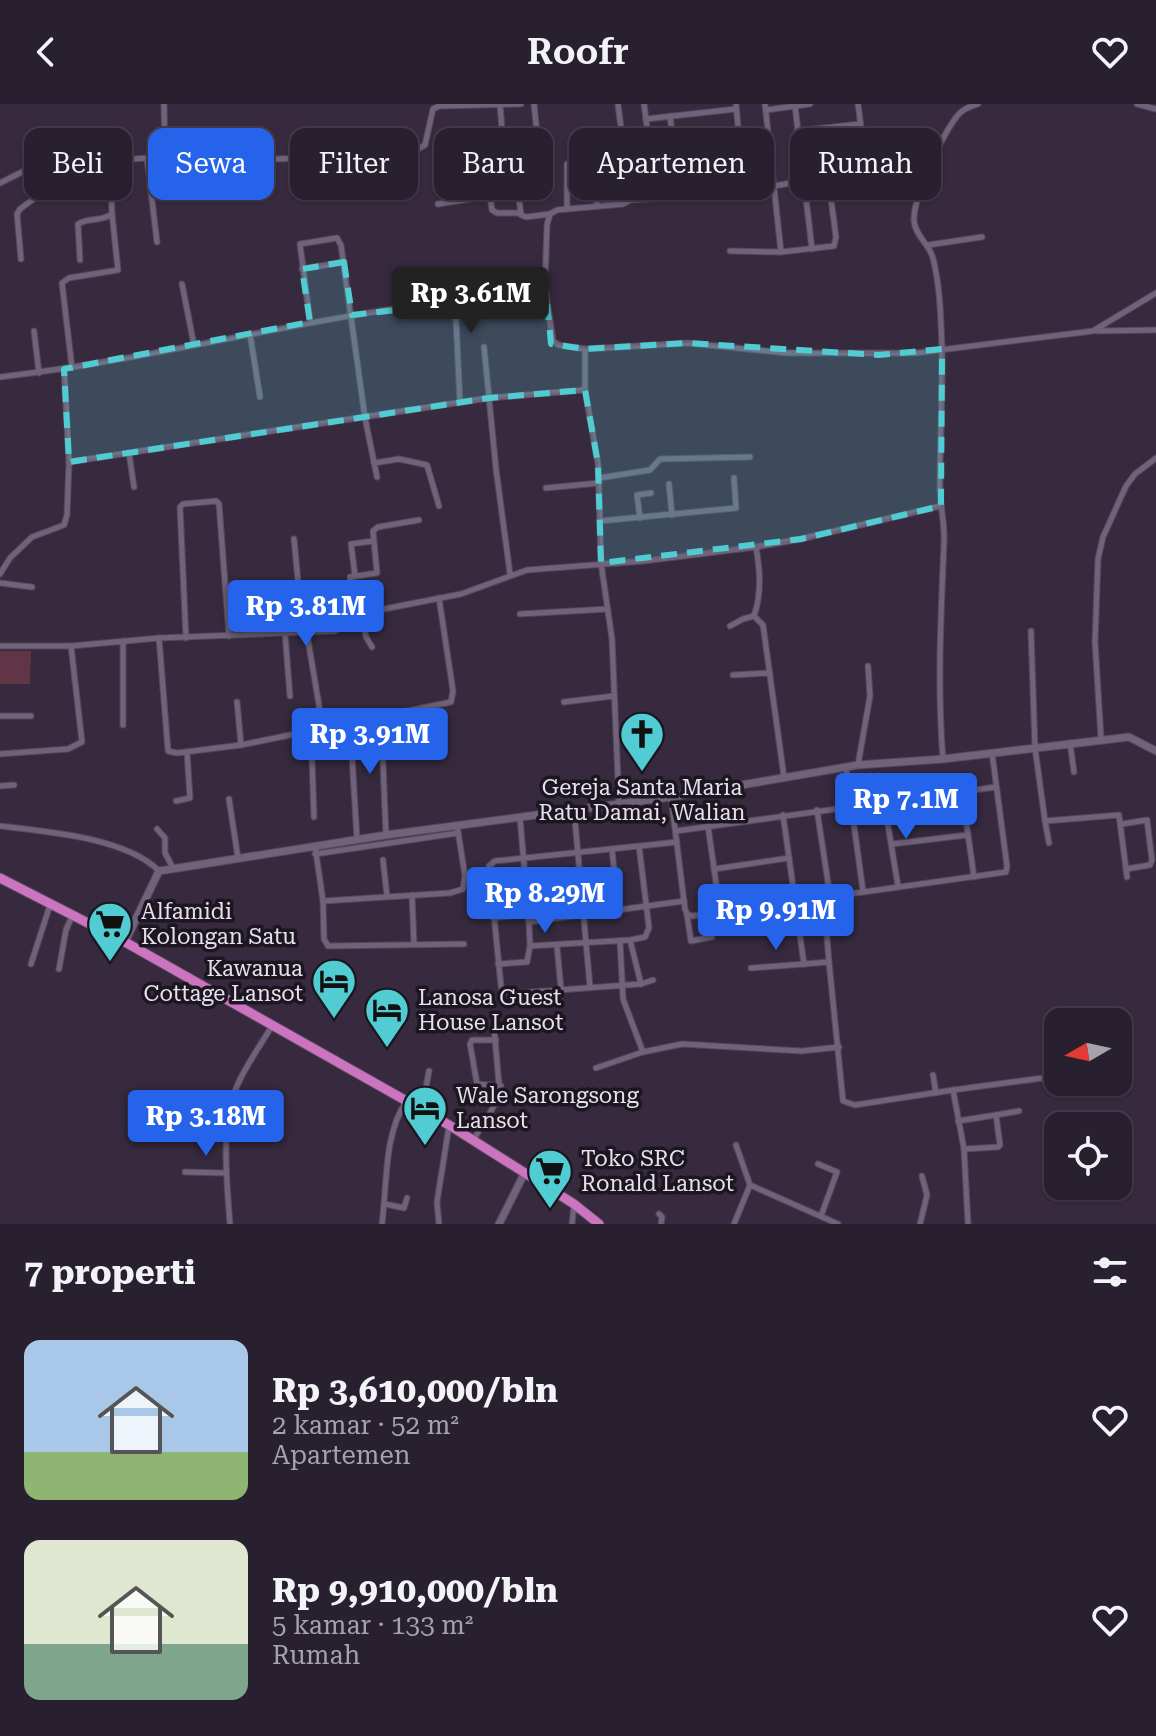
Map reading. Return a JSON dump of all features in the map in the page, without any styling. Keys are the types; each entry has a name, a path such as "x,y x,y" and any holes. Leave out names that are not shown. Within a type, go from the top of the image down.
{"highway":[{"path":"0,878 125,942 449,1125 574,1204 599,1224"}],"street":[{"path":"164,104 164,128"},
{"path":"274,159 345,157 418,149 425,145 433,109 452,104 521,104"},
{"path":"534,104 536,128"},
{"path":"618,104 621,128"},
{"path":"644,104 647,128"},
{"path":"768,128 766,107 810,104"},
{"path":"858,104 860,128"},
{"path":"1139,104 1156,108"},
{"path":"500,105 502,128"},
{"path":"943,759 938,688 944,539 941,506 942,349 938,290 928,245 918,233 913,219 932,161 958,115 970,105"},
{"path":"646,119 736,106 738,128"},
{"path":"795,106 797,128"},
{"path":"670,116 672,128"},
{"path":"824,128 860,124"},
{"path":"132,159 147,158 157,242"},
{"path":"567,164 567,209"},
{"path":"0,183 24,172"},
{"path":"781,252 774,186 790,183"},
{"path":"21,259 17,214 32,200"},
{"path":"72,368 62,283 69,278 118,270 111,200"},
{"path":"438,204 464,200"},
{"path":"490,200 494,212 520,213 526,217 567,209 623,204 630,200"},
{"path":"519,200 520,213"},
{"path":"597,200 597,206"},
{"path":"805,200 812,249"},
{"path":"730,251 781,252 831,247 836,243 831,200"},
{"path":"80,260 78,224 83,220 112,214"},
{"path":"550,214 547,225 546,293 553,341 559,345 585,349 688,343 787,353 856,355 942,349 1093,331 1156,330"},
{"path":"928,245 982,237"},
{"path":"310,322 300,247 303,242 337,238 341,242 365,418 377,477"},
{"path":"302,269 344,262"},
{"path":"182,284 194,345"},
{"path":"0,377 72,368 352,315 455,300 546,293"},
{"path":"1093,331 1156,293"},
{"path":"455,300 460,402"},
{"path":"34,331 39,373"},
{"path":"250,334 260,397"},
{"path":"484,347 510,574"},
{"path":"585,349 585,390 599,480 601,563 608,609 619,804"},
{"path":"0,573 10,558 32,537 64,525 69,462 64,369"},
{"path":"69,462 460,402 585,390"},
{"path":"129,453 134,487"},
{"path":"546,488 650,470 660,459 750,457"},
{"path":"1101,738 1095,642 1098,559 1103,537 1126,486 1135,474 1156,458"},
{"path":"374,463 399,459 427,465 439,506"},
{"path":"600,521 736,508 734,478"},
{"path":"669,484 672,515"},
{"path":"640,518 637,495 651,493"},
{"path":"186,638 180,507 183,504 216,501 219,504 229,636"},
{"path":"0,646 71,646 159,638 335,631 396,605 461,594 510,574 756,547 941,506"},
{"path":"372,647 366,637 349,579 377,573 373,531 378,527 419,520"},
{"path":"294,539 305,634 323,729"},
{"path":"355,576 351,544 373,541"},
{"path":"754,616 760,573 756,547"},
{"path":"0,583 32,587"},
{"path":"159,638 167,749 172,753 241,745 446,704 453,699 439,598"},
{"path":"520,614 608,609"},
{"path":"730,626 754,616"},
{"path":"754,616 763,625 784,778"},
{"path":"1031,631 1035,748 1049,843"},
{"path":"285,634 290,696"},
{"path":"123,641 123,725"},
{"path":"0,754 68,749 82,742 71,646"},
{"path":"858,765 870,696 868,666"},
{"path":"733,675 770,673"},
{"path":"564,702 614,696"},
{"path":"237,702 241,745"},
{"path":"0,716 31,716"},
{"path":"381,716 386,835"},
{"path":"350,723 357,839"},
{"path":"311,731 314,817"},
{"path":"159,871 671,797 858,765 943,759 1101,738 1136,738 1156,751"},
{"path":"1070,743 1074,772"},
{"path":"176,801 190,798 187,752"},
{"path":"687,914 692,916 1004,872 1007,869 992,753"},
{"path":"846,767 863,891"},
{"path":"0,786 14,785"},
{"path":"676,831 996,787"},
{"path":"962,792 974,877"},
{"path":"671,797 691,941 712,937"},
{"path":"229,799 238,858"},
{"path":"884,801 898,886"},
{"path":"573,809 590,987"},
{"path":"817,810 830,896"},
{"path":"783,815 804,964"},
{"path":"1045,821 1119,815 1127,877"},
{"path":"498,964 527,962 530,946 520,818"},
{"path":"1122,824 1147,820 1152,860 1150,865 1126,869"},
{"path":"0,826 111,845 139,854 159,871"},
{"path":"708,826 720,911"},
{"path":"157,829 165,838 165,853 173,868"},
{"path":"315,850 357,839 458,829"},
{"path":"323,901 450,893 463,889 465,882 458,829"},
{"path":"892,844 967,835"},
{"path":"653,980 623,986 505,995 501,991 490,864 677,842"},
{"path":"530,946 557,947 630,940 647,935 640,846"},
{"path":"612,849 618,910"},
{"path":"315,850 323,901 324,939 328,946 464,944"},
{"path":"714,869 789,858"},
{"path":"383,860 387,896"},
{"path":"125,942 159,871"},
{"path":"526,889 581,883"},
{"path":"412,895 414,944"},
{"path":"529,922 684,901"},
{"path":"31,964 50,905"},
{"path":"493,918 528,914"},
{"path":"59,969 72,915"},
{"path":"798,925 826,925 841,1092 845,1103 855,1105 1044,1078"},
{"path":"630,940 641,984"},
{"path":"620,941 624,1004 643,1052"},
{"path":"557,947 561,990"},
{"path":"751,968 829,962"},
{"path":"230,1224 226,1173 229,1124 236,1087 272,1025"},
{"path":"474,1140 498,1104 501,1086 494,1028"},
{"path":"496,1040 472,1040 470,1044 477,1084 501,1086"},
{"path":"596,1068 643,1052 682,1044 802,1051 839,1047"},
{"path":"422,1110 429,1071"},
{"path":"933,1075 936,1093"},
{"path":"953,1090 964,1149 968,1224"},
{"path":"382,1224 393,1131 406,1102"},
{"path":"958,1121 1019,1111"},
{"path":"964,1149 1000,1146 996,1115"},
{"path":"168,1135 171,1129 179,1126 204,1132 229,1124"},
{"path":"439,1224 437,1202 449,1125"},
{"path":"734,1224 750,1185 736,1145"},
{"path":"818,1164 837,1172 821,1216"},
{"path":"185,1172 226,1173"},
{"path":"499,1224 525,1172"},
{"path":"920,1224 927,1195 922,1176"},
{"path":"750,1185 838,1224"},
{"path":"385,1204 404,1208 407,1198"},
{"path":"572,1224 574,1204"},
{"path":"659,1214 661,1224"}],"highlighted area":[{"path":"344,262 352,315 546,293 551,344 585,349 688,343 879,355 942,349 941,506 801,539 601,563 598,464 585,390 489,398 69,462 64,369 310,322 302,269"}],"shaded area":[{"path":"0,651 31,651 30,684 0,684"}],"place":[{"name":"Gereja Santa Maria Ratu Damai, Walian","path":"642,773"},
{"name":"Alfamidi Kolongan Satu","path":"110,963"},
{"name":"Kawanua Cottage Lansot","path":"334,1020"},
{"name":"Lanosa Guest House Lansot","path":"387,1049"},
{"name":"Wale Sarongsong Lansot","path":"425,1147"},
{"name":"Toko SRC Ronald Lansot","path":"550,1210"}]}
